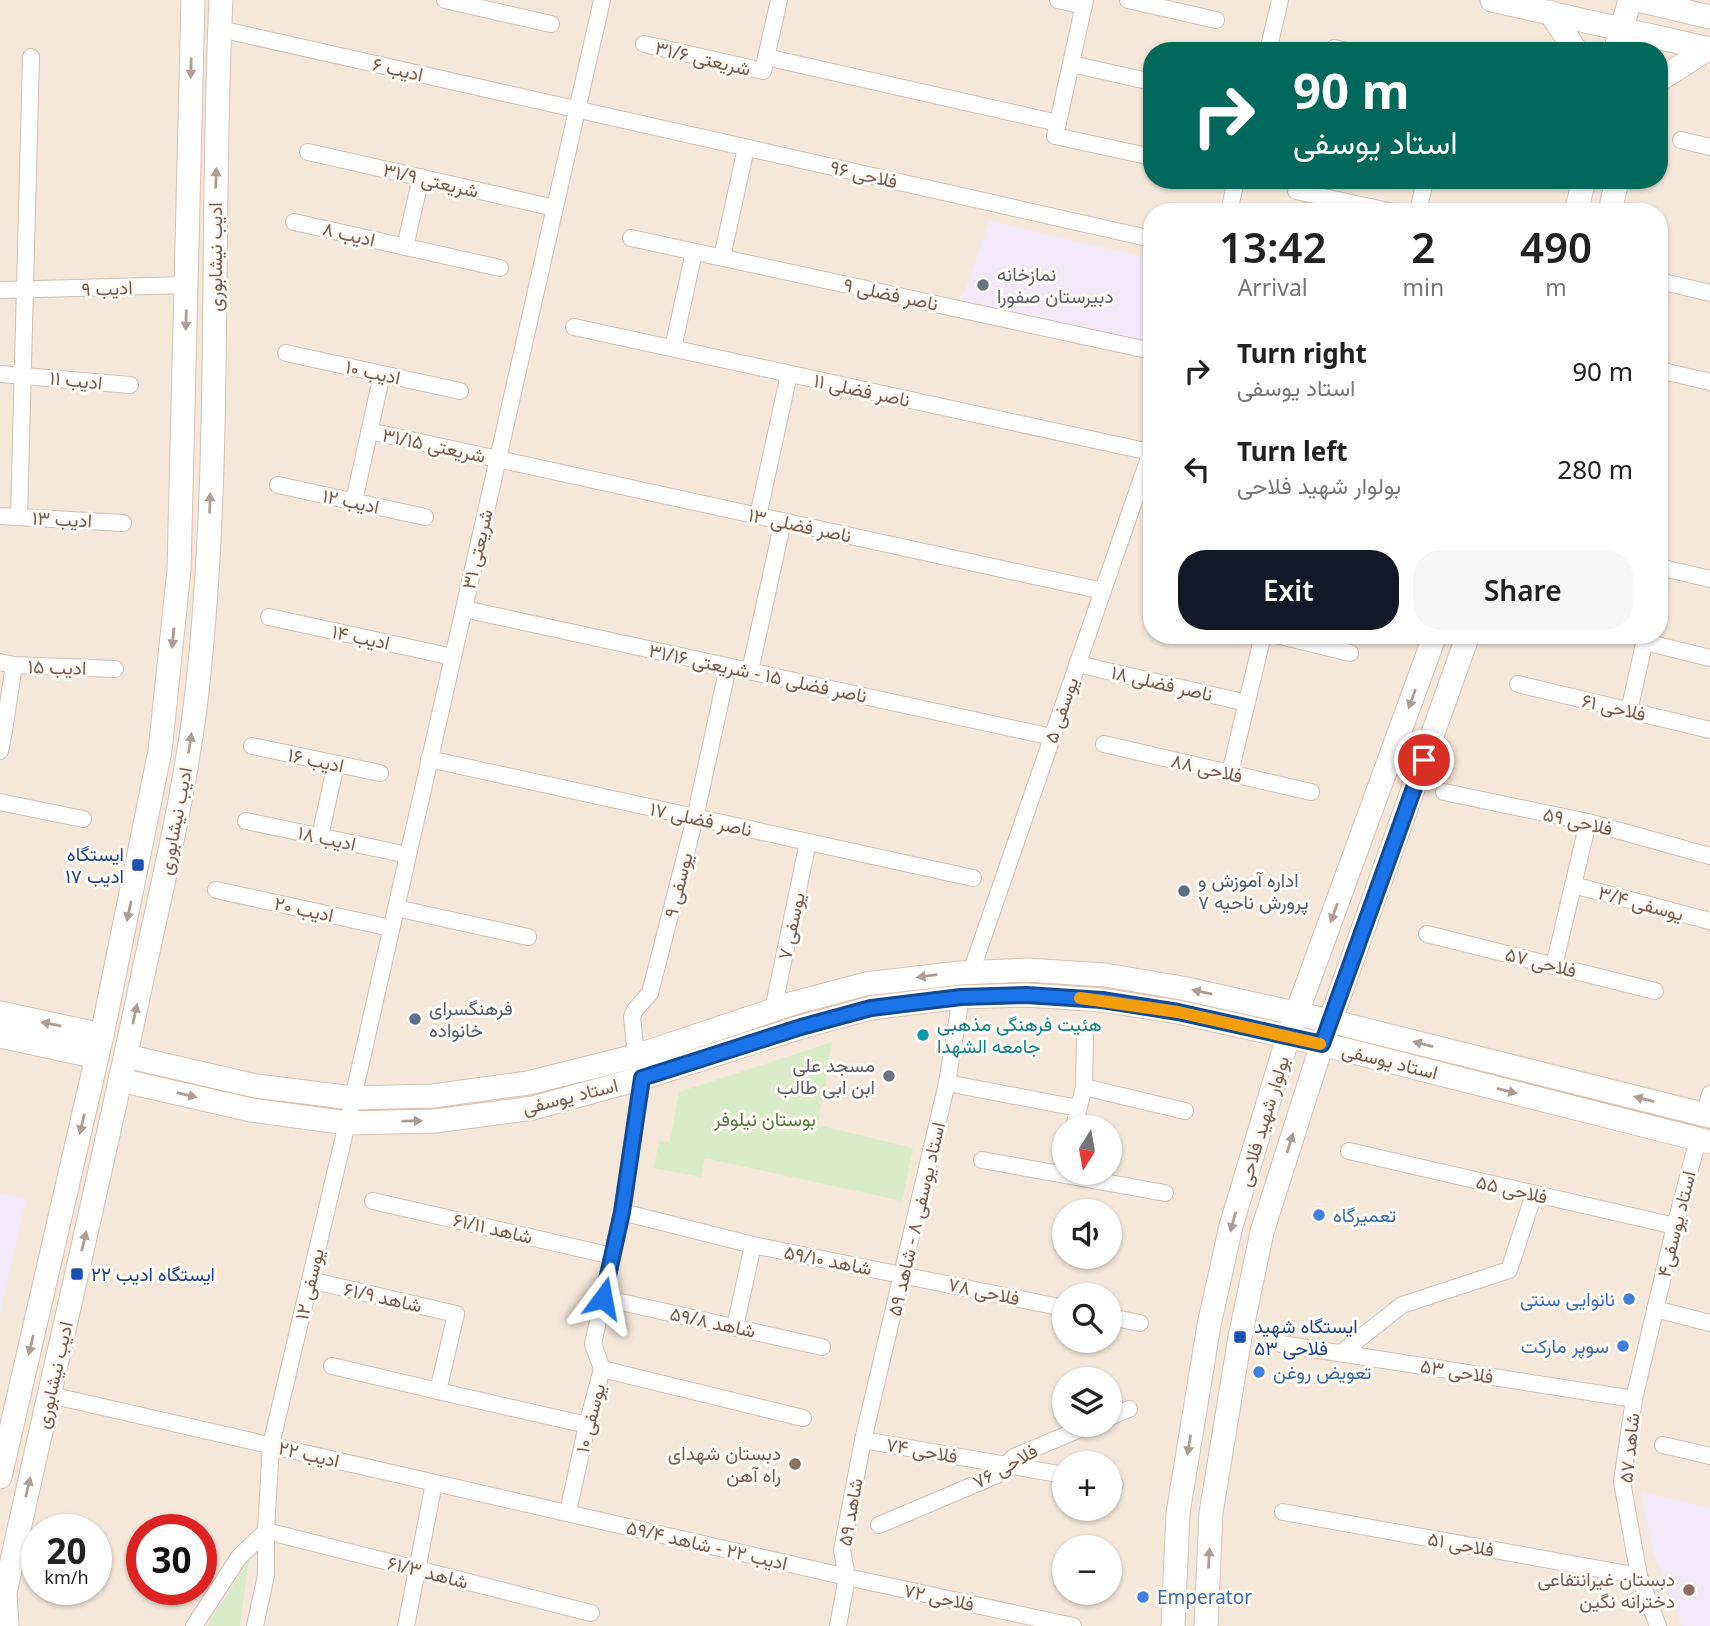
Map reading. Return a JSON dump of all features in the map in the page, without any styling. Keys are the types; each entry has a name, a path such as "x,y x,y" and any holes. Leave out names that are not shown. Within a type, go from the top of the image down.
{"main road":[{"name":"ادیب نیشابوری","path":"0,1477 100,1046 160,751 179,570 193,0"},
{"name":"ادیب نیشابوری","path":"7,1626 5,1593 126,1056 188,756 199,674 207,572 215,340 215,203 221,0"},
{"path":"1492,0 1550,12 1618,40 1639,42"},
{"path":"1618,40 1630,0"},
{"path":"1638,0 1662,3 1710,18"},
{"path":"1649,42 1662,3"},
{"path":"1550,12 1570,42"},
{"path":"1668,45 1709,49"},
{"path":"1668,74 1709,49"},
{"path":"179,570 207,572"},
{"name":"بولوار شهید فلاحی","path":"1173,1626 1178,1513 1209,1325 1231,1226 1288,1037 1432,644"},
{"name":"بولوار شهید فلاحی","path":"1206,1626 1212,1514 1240,1337 1262,1232 1322,1044 1465,644"},
{"name":"استاد یوسفی","path":"120,1080 251,1110 347,1123 435,1121 533,1108 639,1067 773,1010 866,984 971,972 1027,970 1105,975 1182,988 1708,1108"},
{"name":"استاد یوسفی","path":"126,1056 256,1086 353,1098 433,1096 639,1067 871,1008 961,997 1027,995 1102,1000 1178,1012 1322,1044 1704,1140"},
{"path":"0,1013 100,1046"},
{"path":"0,1036 100,1046"},
{"path":"1704,1140 1708,1108"}],"street":[{"path":"445,0 551,24"},
{"name":"شریعتی ۳۱","path":"353,1098 602,0"},
{"path":"765,64 779,0"},
{"path":"1056,129 1084,3 1058,0"},
{"path":"1128,0 1216,20"},
{"path":"1270,42 1280,0"},
{"name":"ادیب ۶","path":"220,29 577,109"},
{"name":"شریعتی ۳۱/۶","path":"644,44 765,64 1056,129 1143,154"},
{"path":"19,517 31,57"},
{"path":"1071,64 1143,80"},
{"name":"فلاحی ۹۶","path":"577,109 1143,237"},
{"path":"1681,140 1710,147"},
{"path":"722,257 746,148"},
{"name":"شریعتی ۳۱/۹","path":"308,152 555,208"},
{"path":"405,247 421,177"},
{"path":"1296,191 1351,203"},
{"name":"ادیب ۸","path":"294,222 500,268"},
{"name":"ناصر فضلی ۹","path":"631,238 1143,349"},
{"path":"673,348 694,252"},
{"path":"1668,283 1710,293"},
{"name":"ادیب ۹","path":"0,290 187,285"},
{"name":"ناصر فضلی ۱۱","path":"574,327 1143,448"},
{"name":"ادیب ۱۰","path":"286,353 460,391"},
{"path":"1668,372 1710,382"},
{"name":"ادیب ۱۱","path":"0,374 130,385"},
{"path":"354,501 382,374"},
{"path":"758,516 789,374"},
{"name":"شریعتی ۳۱/۱۵","path":"369,432 498,459"},
{"name":"ناصر فضلی ۱۳","path":"498,459 1102,591"},
{"name":"یوسفی ۵","path":"971,972 1143,473"},
{"name":"ادیب ۱۲","path":"278,485 425,517"},
{"name":"ادیب ۱۳","path":"0,516 123,523"},
{"path":"750,671 783,521"},
{"path":"1668,573 1710,579"},
{"name":"ناصر فضلی ۱۵ - شریعتی ۳۱/۱۶","path":"464,609 1052,737"},
{"name":"ادیب ۱۴","path":"269,617 453,657"},
{"path":"1230,773 1261,644"},
{"path":"1313,644 1350,653"},
{"path":"1629,711 1645,644"},
{"path":"1663,644 1710,658"},
{"path":"0,751 7,664"},
{"name":"ادیب ۱۵","path":"7,664 115,669"},
{"name":"ناصر فضلی ۱۸","path":"1077,664 1247,703"},
{"name":"یوسفی ۹","path":"639,1067 632,1017 650,993 695,818 728,667"},
{"name":"فلاحی ۶۱","path":"1517,684 1710,730"},
{"name":"فلاحی ۸۸","path":"1104,744 1311,792"},
{"name":"ادیب ۱۶","path":"252,746 380,773"},
{"name":"ناصر فضلی ۱۷","path":"429,759 973,877"},
{"path":"320,836 336,764"},
{"name":"فلاحی ۵۹","path":"1444,792 1588,822 1710,856"},
{"path":"0,802 83,819"},
{"name":"ادیب ۱۸","path":"246,821 408,855"},
{"path":"1554,966 1588,822"},
{"name":"یوسفی ۷","path":"773,1010 808,842"},
{"name":"یوسفی ۳/۴","path":"1573,885 1710,921"},
{"name":"ادیب ۲۰","path":"216,890 391,928"},
{"path":"396,908 528,937"},
{"name":"فلاحی ۵۷","path":"1427,934 1655,991"},
{"name":"استاد یوسفی ۸ - شاهد ۵۹","path":"863,1440 904,1275 947,1083 961,997"},
{"path":"1077,1115 1084,1087 1085,1036"},
{"name":"یوسفی ۱۰","path":"568,1512 587,1425 603,1369 593,1344 622,1212 639,1067"},
{"path":"947,1083 1078,1108"},
{"path":"1084,1087 1185,1111"},
{"name":"یوسفی ۱۲","path":"254,1626 266,1575 271,1445 353,1098"},
{"name":"استاد یوسفی۴","path":"1655,1309 1675,1226 1704,1140"},
{"name":"فلاحی ۵۵","path":"1349,1151 1675,1226"},
{"path":"982,1160 1052,1171"},
{"path":"1122,1184 1165,1193"},
{"path":"1341,1353 1402,1305 1509,1270 1534,1194"},
{"name":"شاهد ۶۱/۱۱","path":"373,1200 612,1256"},
{"name":"شاهد ۵۹/‍۱۰","path":"622,1212 752,1245 904,1275"},
{"path":"735,1327 752,1245"},
{"name":"فلاحی ۷۸","path":"904,1275 1052,1306"},
{"name":"شاهد ۶۱/۹","path":"310,1280 456,1314 438,1391"},
{"name":"شاهد ۵۹/۸","path":"603,1298 822,1346"},
{"path":"1655,1309 1710,1323"},
{"name":"شاهد ۵۷","path":"1655,1309 1634,1399 1622,1482 1639,1576 1658,1626"},
{"path":"1122,1319 1140,1323"},
{"name":"فلاحی ۵۳","path":"1280,1344 1634,1399"},
{"path":"332,1366 587,1425"},
{"path":"603,1369 803,1418"},
{"name":"ادیب ۲۲","path":"50,1395 568,1512"},
{"path":"1122,1412 1129,1409"},
{"name":"فلاحی ۷۶","path":"879,1525 997,1475 1014,1457 1061,1437"},
{"name":"فلاحی ۷۴","path":"863,1440 1052,1473"},
{"name":"شاهد ۵۹","path":"838,1626 847,1577 842,1550 863,1440"},
{"path":"1662,1445 1710,1456"},
{"path":"406,1626 434,1483"},
{"name":"فلاحی ۵۱","path":"1283,1511 1639,1576"},
{"name":"ادیب ۲۲ - شاهد ۵۹/۴","path":"568,1512 847,1577"},
{"path":"194,1626 239,1557 266,1531"},
{"name":"شاهد ۶۱/۳","path":"266,1531 591,1613"},
{"name":"فلاحی ۷۲","path":"847,1577 1073,1626"}],"shaded area":[{"path":"0,0 1710,0 1710,1626 0,1626"},
{"path":"990,221 1143,257 1143,346 959,306"},
{"path":"0,1193 26,1199 0,1312"},
{"name":"دبستان غیرانتفاعی دخترانه نگین","path":"1641,1492 1710,1508 1710,1626 1682,1626 1654,1554"}],"green space":[{"name":"بوستان نیلوفر","path":"832,1042 818,1125 913,1148 902,1201 705,1158 701,1177 653,1168 660,1141 670,1142 679,1092"},
{"path":"249,1558 240,1626 208,1626 212,1616"}],"slow traffic":[{"path":"1080,998 1178,1012 1320,1044"}],"place":[{"name":"نمازخانه دبیرستان صفورا","path":"983,285"},
{"name":"ایستگاه ادیب ۱۷","path":"138,865"},
{"name":"اداره آموزش و پرورش ناحیه ۷","path":"1184,891"},
{"name":"فرهنگسرای خانواده","path":"415,1019"},
{"name":"هئیت فرهنگی مذهبی جامعه الشهدا","path":"923,1035"},
{"name":"مسجد علی ابن ابی طالب","path":"889,1076"},
{"name":"تعمیرگاه","path":"1319,1215"},
{"name":"ایستگاه ادیب ۲۲","path":"77,1274"},
{"name":"نانوایی سنتی","path":"1629,1299"},
{"name":"ایستگاه شهید فلاحی ۵۳","path":"1240,1337"},
{"name":"سوپر مارکت","path":"1623,1346"},
{"name":"تعویض روغن","path":"1259,1372"},
{"name":"دبستان شهدای راه آهن","path":"795,1464"},
{"name":"دبستان غیرانتفاعی دخترانه نگین","path":"1689,1590"},
{"name":"Emperator","path":"1143,1597"}],"route":[{"path":"603,1298 622,1212 642,1078 801,1027 871,1008 961,997 1027,995 1102,1000 1178,1012 1322,1044 1424,760"}]}
